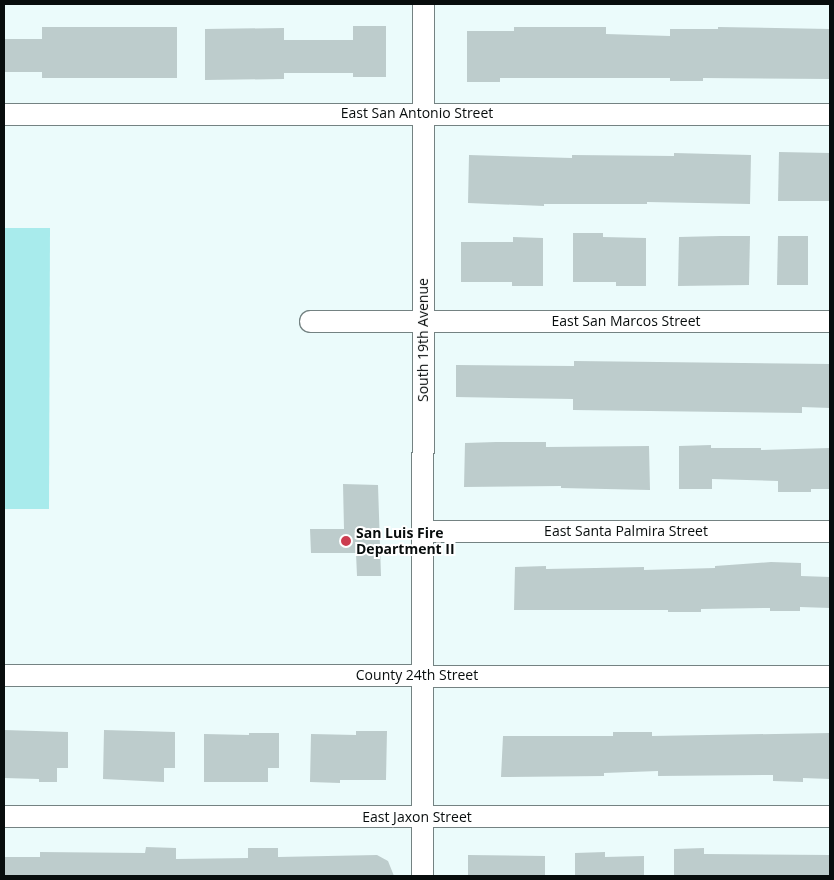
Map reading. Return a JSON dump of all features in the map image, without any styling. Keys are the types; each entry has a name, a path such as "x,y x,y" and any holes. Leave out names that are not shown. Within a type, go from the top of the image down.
{"street":[{"name":"South 19th Avenue","path":"422,876 423,4"},
{"name":"East San Antonio Street","path":"4,114 830,114"},
{"name":"East San Marcos Street","path":"310,320 830,321"},
{"name":"East Santa Palmira Street","path":"422,531 830,531"},
{"name":"County 24th Street","path":"4,674 830,676"},
{"name":"East Jaxon Street","path":"4,816 830,816"}],"shaded area":[{"path":"4,228 50,228 49,509 4,509"}],"building":[{"path":"353,26 386,26 386,77 353,77 353,73 284,73 284,79 205,80 205,29 284,28 284,40 353,40"},
{"path":"42,27 177,27 177,78 42,78 42,72 4,72 4,39 42,39"},
{"path":"514,27 606,27 606,34 670,36 670,29 718,29 718,27 830,29 830,79 703,78 703,81 670,81 670,78 500,78 500,82 467,82 467,31 514,31"},
{"path":"779,152 830,153 830,201 778,201"},
{"path":"674,153 751,155 750,204 647,202 647,204 544,204 544,206 468,203 469,155 572,158 572,155 674,156"},
{"path":"573,233 603,233 603,237 646,238 646,286 616,286 616,282 573,282"},
{"path":"750,236 749,285 678,286 679,237"},
{"path":"778,236 808,236 808,285 777,285"},
{"path":"513,237 543,238 543,286 512,286 512,282 461,282 461,242 513,242"},
{"path":"574,361 830,364 830,408 802,407 802,413 573,410 573,399 456,397 456,365 574,366"},
{"path":"546,442 546,447 649,446 650,490 561,488 561,486 464,487 465,443"},
{"path":"711,445 711,448 761,448 761,450 830,448 830,489 811,489 811,492 778,492 778,481 712,479 712,489 679,489 679,446"},
{"path":"343,484 378,485 381,576 357,576 356,553 311,553 310,529 344,529"},
{"path":"771,562 801,563 801,576 830,577 830,608 800,607 800,611 770,611 770,608 701,609 701,612 668,612 668,610 514,610 515,567 546,566 546,569 644,567 644,570 715,568 715,566"},
{"path":"4,730 68,732 68,768 57,768 57,782 39,782 39,779 4,778"},
{"path":"104,730 175,732 175,768 164,768 164,782 103,779"},
{"path":"356,731 387,731 386,780 340,780 340,783 310,782 311,734 356,735"},
{"path":"613,732 652,732 652,736 830,733 830,779 803,778 803,782 773,781 773,775 658,776 658,771 604,773 604,776 501,777 503,736 613,736"},
{"path":"249,733 279,733 279,768 268,768 268,782 204,782 204,734 249,735"},
{"path":"146,847 176,848 176,859 248,858 248,848 278,848 278,857 377,855 388,861 394,876 4,876 4,857 40,857 40,852 145,853"},
{"path":"704,848 704,854 830,855 830,876 674,876 674,849"},
{"path":"605,852 605,857 644,856 644,876 575,876 575,853"},
{"path":"468,855 545,856 545,876 468,876"}],"place":[{"name":"San Luis Fire Department II","path":"346,541"}]}
